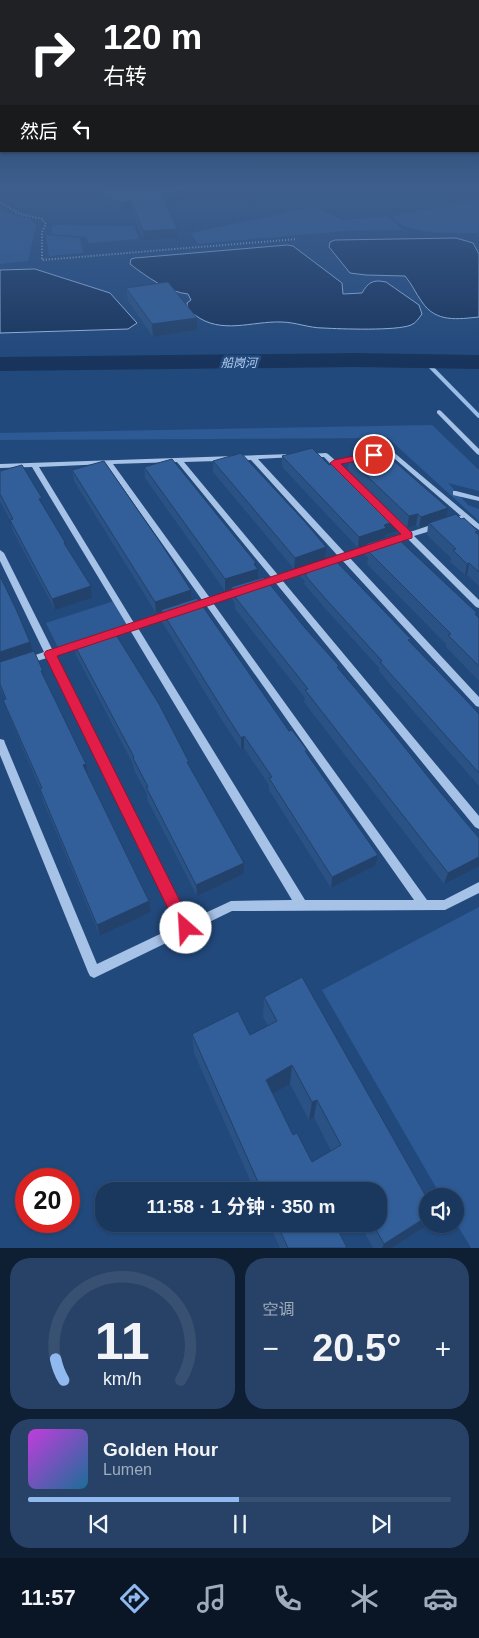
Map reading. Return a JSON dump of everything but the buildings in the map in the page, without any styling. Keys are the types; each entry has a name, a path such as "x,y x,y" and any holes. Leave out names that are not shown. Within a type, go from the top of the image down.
{"street":[{"path":"439,412 479,453"},
{"path":"363,458 389,451 479,528"},
{"path":"0,466 180,462 326,455 348,476"},
{"path":"253,458 479,704"},
{"path":"180,462 479,824"},
{"path":"334,463 346,462"},
{"path":"109,463 203,603 424,905"},
{"path":"34,466 302,906"},
{"path":"456,492 479,499"},
{"path":"381,509 479,604"},
{"path":"203,603 466,516"},
{"path":"0,553 186,928"},
{"path":"17,664 179,611"},
{"path":"0,743 94,972 231,906 445,905 479,887"}],"path":[{"path":"42,245 42,260 134,250 204,245"}],"shaded area":[{"path":"0,245 32,245 28,261 0,264"},
{"path":"47,245 81,245 83,253 49,256"},
{"path":"329,245 474,245 479,254 479,317 455,319 441,317 428,309 405,276 350,273"},
{"path":"293,246 342,283 343,294 362,293 371,283 377,281 386,282 419,305 422,314 411,325 382,329 318,328 281,322 237,326 215,324 205,321 188,308 187,303 191,300 188,294 165,287 130,264 131,259"},
{"path":"35,269 110,293 137,323 128,329 0,333 0,270"},
{"path":"432,425 479,470 479,491 448,483 468,505 479,509 479,521 388,438 0,440 0,433"},
{"path":"114,601 129,628 59,650 46,623"},
{"path":"479,907 479,1248 471,1248 462,1233 464,1233 464,1188 436,1188 322,990"}],"waterway":[{"name":"船岗河","path":"0,364 356,360 479,362"},
{"path":"425,361 479,416"}],"route":[{"path":"186,928 50,654 408,536 334,463 374,455"}]}
